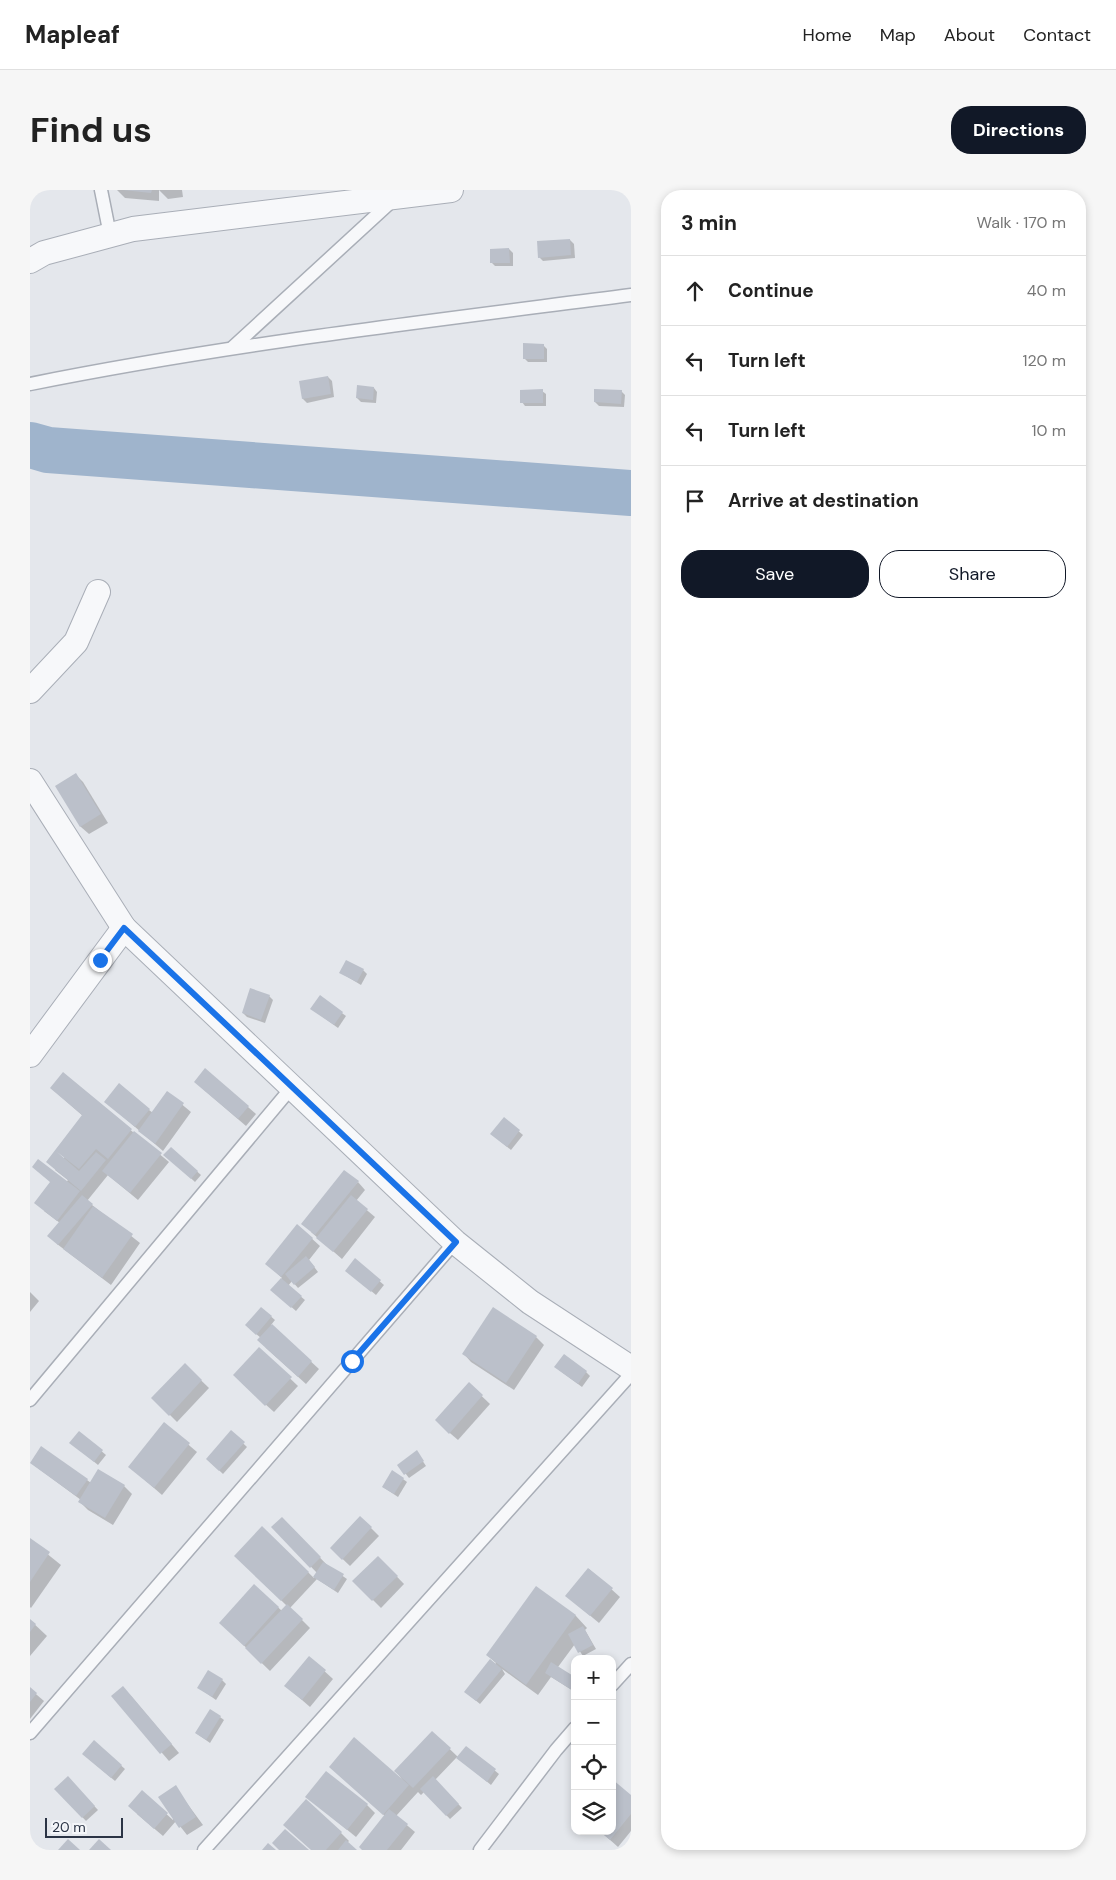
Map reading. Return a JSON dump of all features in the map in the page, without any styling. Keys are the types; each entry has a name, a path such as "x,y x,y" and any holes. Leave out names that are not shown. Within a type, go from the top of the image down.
{"street":[{"path":"30,261 44,253 133,229 451,190"},
{"path":"30,691 76,642 98,592"},
{"path":"30,781 124,928 456,1242 530,1302 631,1368"},
{"path":"30,1055 124,928"}],"lane":[{"path":"101,190 110,235"},
{"path":"233,347 397,196"},
{"path":"30,384 139,362 233,347 631,295"},
{"path":"30,1400 292,1087"},
{"path":"30,1733 456,1242"},
{"path":"204,1850 631,1374"},
{"path":"616,1681 631,1664"},
{"path":"480,1850 571,1733"}],"building":[{"path":"123,190 152,190 151,193"},
{"path":"570,239 571,255 538,258 537,241"},
{"path":"509,248 510,263 490,263 490,249"},
{"path":"523,343 544,344 544,359 523,359"},
{"path":"328,376 331,394 302,399 299,381"},
{"path":"357,385 374,387 373,400 356,398"},
{"path":"543,389 543,403 520,403 520,390"},
{"path":"594,389 622,390 621,404 594,402"},
{"path":"76,773 101,814 80,827 55,786"},
{"path":"346,960 364,969 357,982 339,973"},
{"path":"250,988 270,995 261,1020 242,1013"},
{"path":"320,995 343,1012 334,1025 310,1009"},
{"path":"205,1068 249,1106 238,1119 194,1082"},
{"path":"63,1072 132,1129 108,1159 96,1149 79,1169 57,1152 79,1171 96,1152 106,1160 81,1191 46,1162 82,1115 50,1088"},
{"path":"119,1083 150,1109 135,1127 104,1102"},
{"path":"167,1091 184,1103 155,1144 138,1131"},
{"path":"504,1117 520,1130 507,1147 490,1134"},
{"path":"134,1131 162,1153 130,1193 102,1171"},
{"path":"171,1147 198,1171 191,1179 163,1155"},
{"path":"38,1159 80,1191 57,1221 34,1203 50,1182 32,1167"},
{"path":"344,1170 359,1181 315,1235 301,1224"},
{"path":"82,1195 93,1204 58,1245 47,1236"},
{"path":"351,1195 368,1209 333,1252 316,1238"},
{"path":"93,1206 133,1234 102,1278 63,1249"},
{"path":"297,1224 313,1238 281,1277 265,1264"},
{"path":"306,1256 315,1267 294,1285 285,1274"},
{"path":"355,1258 381,1280 371,1292 345,1271"},
{"path":"281,1278 302,1296 291,1308 270,1290"},
{"path":"261,1307 272,1316 256,1335 245,1325"},
{"path":"493,1307 537,1336 506,1383 462,1354"},
{"path":"272,1324 312,1361 298,1377 257,1340"},
{"path":"259,1347 292,1377 265,1406 233,1375"},
{"path":"564,1354 587,1371 578,1384 554,1367"},
{"path":"185,1363 202,1380 169,1416 151,1398"},
{"path":"469,1382 483,1395 449,1434 435,1420"},
{"path":"164,1422 190,1443 154,1488 128,1467"},
{"path":"231,1430 245,1442 219,1471 206,1459"},
{"path":"79,1431 103,1450 94,1462 69,1443"},
{"path":"41,1446 88,1479 76,1496 30,1463"},
{"path":"417,1450 424,1461 404,1475 397,1465"},
{"path":"98,1469 125,1485 105,1518 78,1502"},
{"path":"392,1470 404,1478 394,1494 382,1487"},
{"path":"360,1516 372,1527 342,1560 330,1548"},
{"path":"282,1517 321,1557 310,1568 271,1527"},
{"path":"262,1526 309,1572 281,1601 234,1556"},
{"path":"30,1538 50,1552 30,1582"},
{"path":"378,1556 398,1576 372,1601 352,1581"},
{"path":"323,1562 344,1574 334,1590 313,1577"},
{"path":"588,1568 613,1588 590,1616 565,1596"},
{"path":"254,1584 279,1607 244,1646 219,1623"},
{"path":"536,1586 576,1615 526,1685 486,1655"},
{"path":"287,1604 303,1619 261,1664 245,1648"},
{"path":"30,1619 36,1624 30,1632"},
{"path":"583,1626 593,1645 578,1653 568,1634"},
{"path":"309,1656 326,1670 302,1700 284,1686"},
{"path":"490,1659 502,1669 476,1701 464,1692"},
{"path":"551,1662 571,1674 571,1689 545,1673"},
{"path":"208,1670 223,1679 212,1697 197,1688"},
{"path":"123,1686 172,1744 160,1754 111,1696"},
{"path":"30,1687 37,1693 30,1702"},
{"path":"210,1709 221,1716 206,1740 195,1733"},
{"path":"432,1731 451,1748 413,1788 394,1771"},
{"path":"354,1737 409,1785 383,1815 329,1767"},
{"path":"94,1740 122,1765 111,1778 82,1754"},
{"path":"466,1746 496,1769 487,1782 456,1758"},
{"path":"326,1771 368,1804 347,1830 305,1797"},
{"path":"68,1776 95,1806 82,1818 54,1789"},
{"path":"433,1776 459,1804 446,1816 420,1789"},
{"path":"616,1782 631,1795 631,1814 616,1833"},
{"path":"176,1785 196,1817 179,1828 158,1797"},
{"path":"142,1790 168,1813 154,1829 128,1806"},
{"path":"306,1799 342,1832 326,1850 311,1850 283,1825"},
{"path":"389,1809 408,1824 387,1850 362,1850 359,1847"},
{"path":"285,1829 309,1850 279,1850 272,1843"},
{"path":"604,1835 614,1835 610,1840"},
{"path":"68,1839 80,1850 58,1850"},
{"path":"99,1839 111,1850 89,1850"},
{"path":"346,1840 357,1850 338,1850"},
{"path":"268,1843 276,1850 262,1850"}],"waterway":[{"path":"30,445 48,450 631,493"}],"route":[{"path":"100,960 124,928 456,1242 352,1361"}]}
